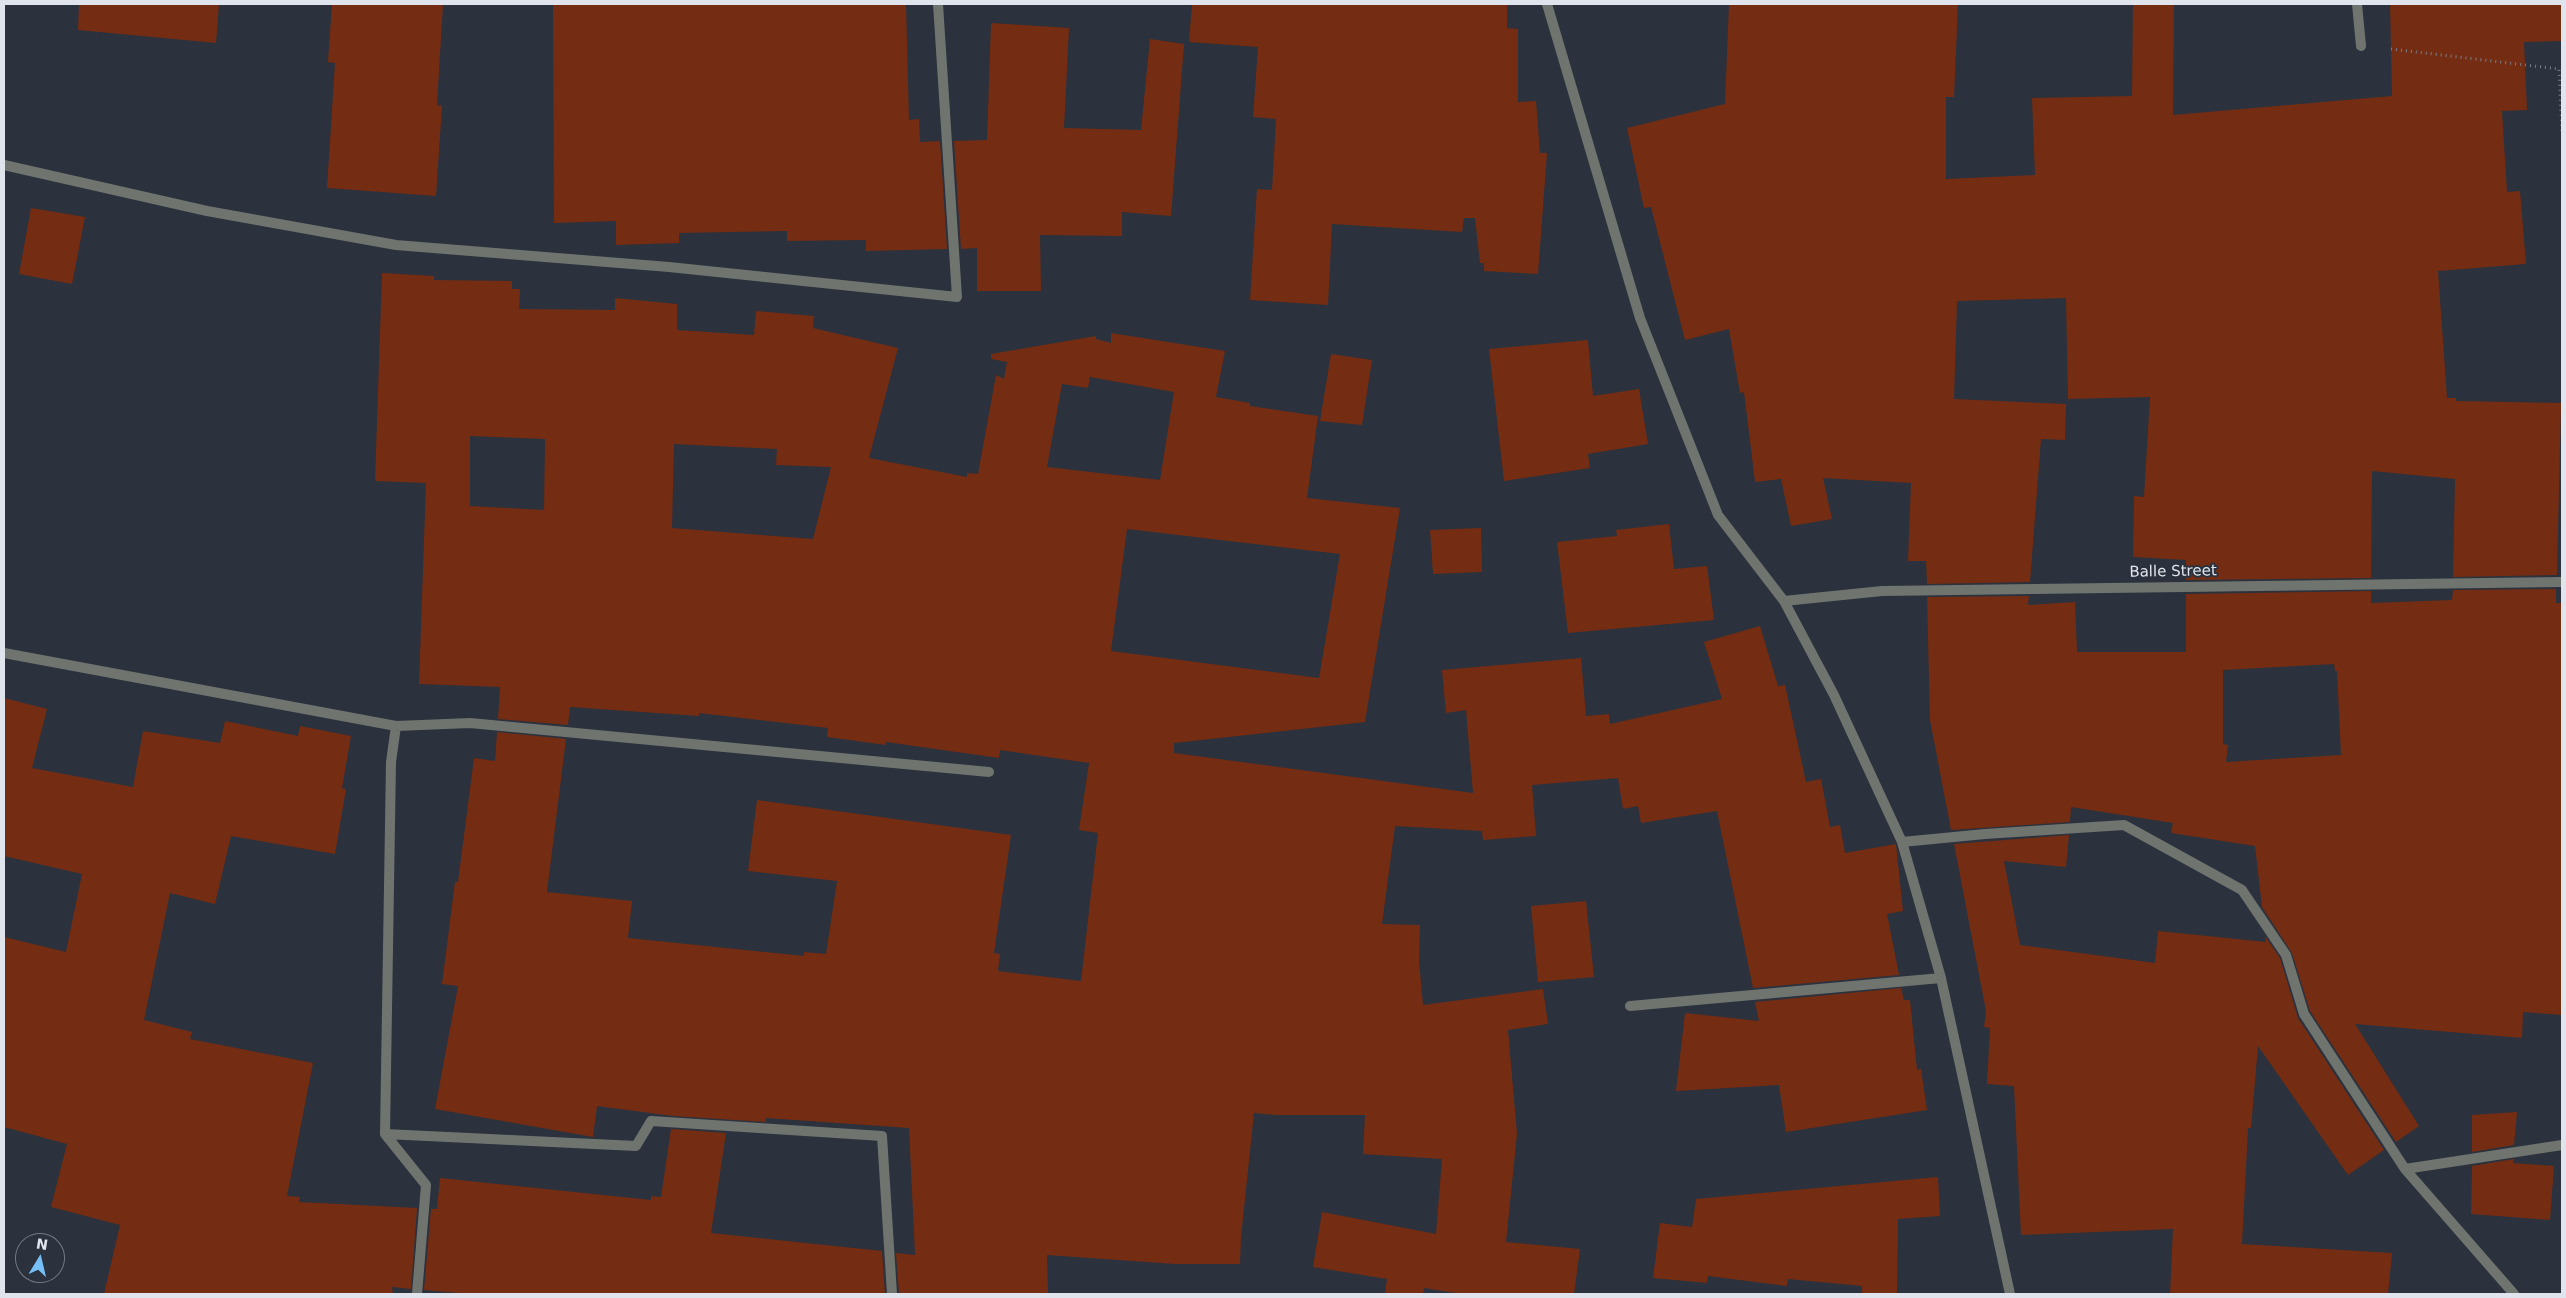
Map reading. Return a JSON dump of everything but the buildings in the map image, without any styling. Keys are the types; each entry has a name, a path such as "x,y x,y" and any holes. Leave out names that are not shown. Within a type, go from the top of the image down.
{"street":[{"path":"4,165 207,211 396,245 669,267 956,297 938,4"},
{"path":"1547,4 1640,318 1718,515 1784,601 1834,695 1902,842 1941,978 2010,1294"},
{"path":"2357,4 2361,46"},
{"name":"Balle Street","path":"1784,601 1882,591 2562,582"},
{"path":"4,653 396,726 470,723 989,772"},
{"path":"396,726 391,762 385,1134 426,1185 416,1294"},
{"path":"1902,842 1985,834 2124,825 2242,890 2286,955 2304,1014 2404,1169 2514,1294"},
{"path":"1630,1006 1941,978"},
{"path":"385,1134 636,1146 651,1121 882,1136 892,1294"},
{"path":"2404,1169 2562,1145"}],"path":[{"path":"2361,46 2559,69 2562,134"}]}
